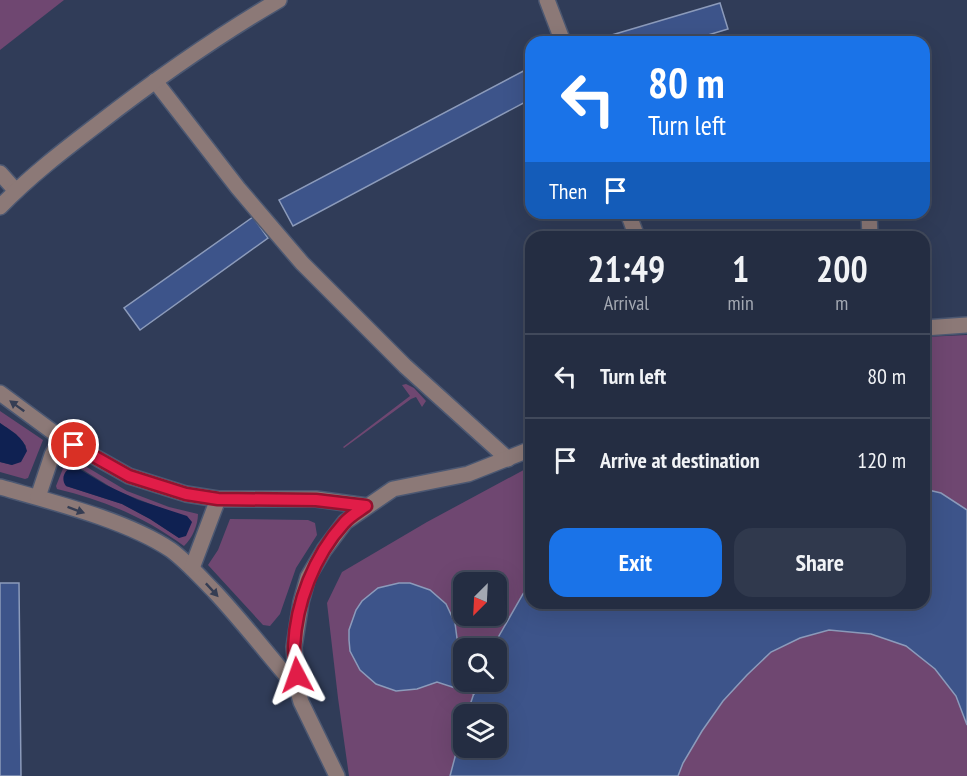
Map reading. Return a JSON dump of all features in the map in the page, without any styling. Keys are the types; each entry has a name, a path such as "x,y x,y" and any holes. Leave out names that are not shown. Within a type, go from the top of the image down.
{"lane":[{"path":"0,207 73,143 155,81 279,0"},
{"path":"547,0 561,36"},
{"path":"155,81 219,164 303,263 412,373 508,459"},
{"path":"0,173 16,191"},
{"path":"930,328 967,325"},
{"path":"0,393 61,438 129,476 186,494 218,499 316,500 366,506"},
{"path":"38,497 52,455 61,438"},
{"path":"337,776 301,702 297,688 294,647 301,602 308,577 345,522 393,489 468,474 525,452"},
{"path":"0,487 38,497 142,534 170,550 192,568 249,629 297,688"},
{"path":"192,568 218,499"}],"shaded area":[{"path":"0,0 64,0 0,50"},
{"path":"967,335 967,776 349,776 327,603 342,572 427,522 525,469 525,609 930,609 930,337"},
{"path":"406,384 414,388 426,401 422,407 416,397 411,399 344,448 410,396 402,385"},
{"path":"0,411 43,440 28,478 0,472 0,462 12,465 26,446 16,434 0,423"},
{"path":"70,457 127,491 169,507 198,514 192,536 184,546 124,511 57,489 56,486","holes":["80,468 117,491 174,513 179,538 122,504 66,486"]},
{"path":"230,519 308,520 315,523 317,535 296,568 280,614 270,626 263,625 208,565 218,550"}],"water":[{"path":"0,423 23,442 27,451 21,462 12,465 0,462"},
{"path":"74,466 138,500 187,516 192,522 186,536 179,538 122,504 66,486 63,480 64,474"}],"building":[{"path":"720,3 728,29 705,36 608,36"},
{"path":"525,70 525,102 293,226 279,200"},
{"path":"253,217 268,238 140,330 124,308"},
{"path":"930,490 941,493 967,510 967,725 956,696 935,669 906,646 871,634 829,630 800,638 771,652 747,675 723,701 702,731 678,776 450,776 455,758 507,758 507,704 470,704 474,692 507,692 507,638 498,638 505,626 507,626 507,622 525,592 525,609 930,609"},
{"path":"0,583 19,583 21,776 0,776"},
{"path":"410,583 430,590 446,604 453,619 453,626 455,626 457,638 453,638 453,687 437,682 417,689 396,691 376,684 360,670 350,651 349,630 362,601 378,588"}],"route":[{"path":"74,445 129,476 186,494 218,499 316,500 366,506 345,522 308,577 301,602 294,647 297,675"}]}
